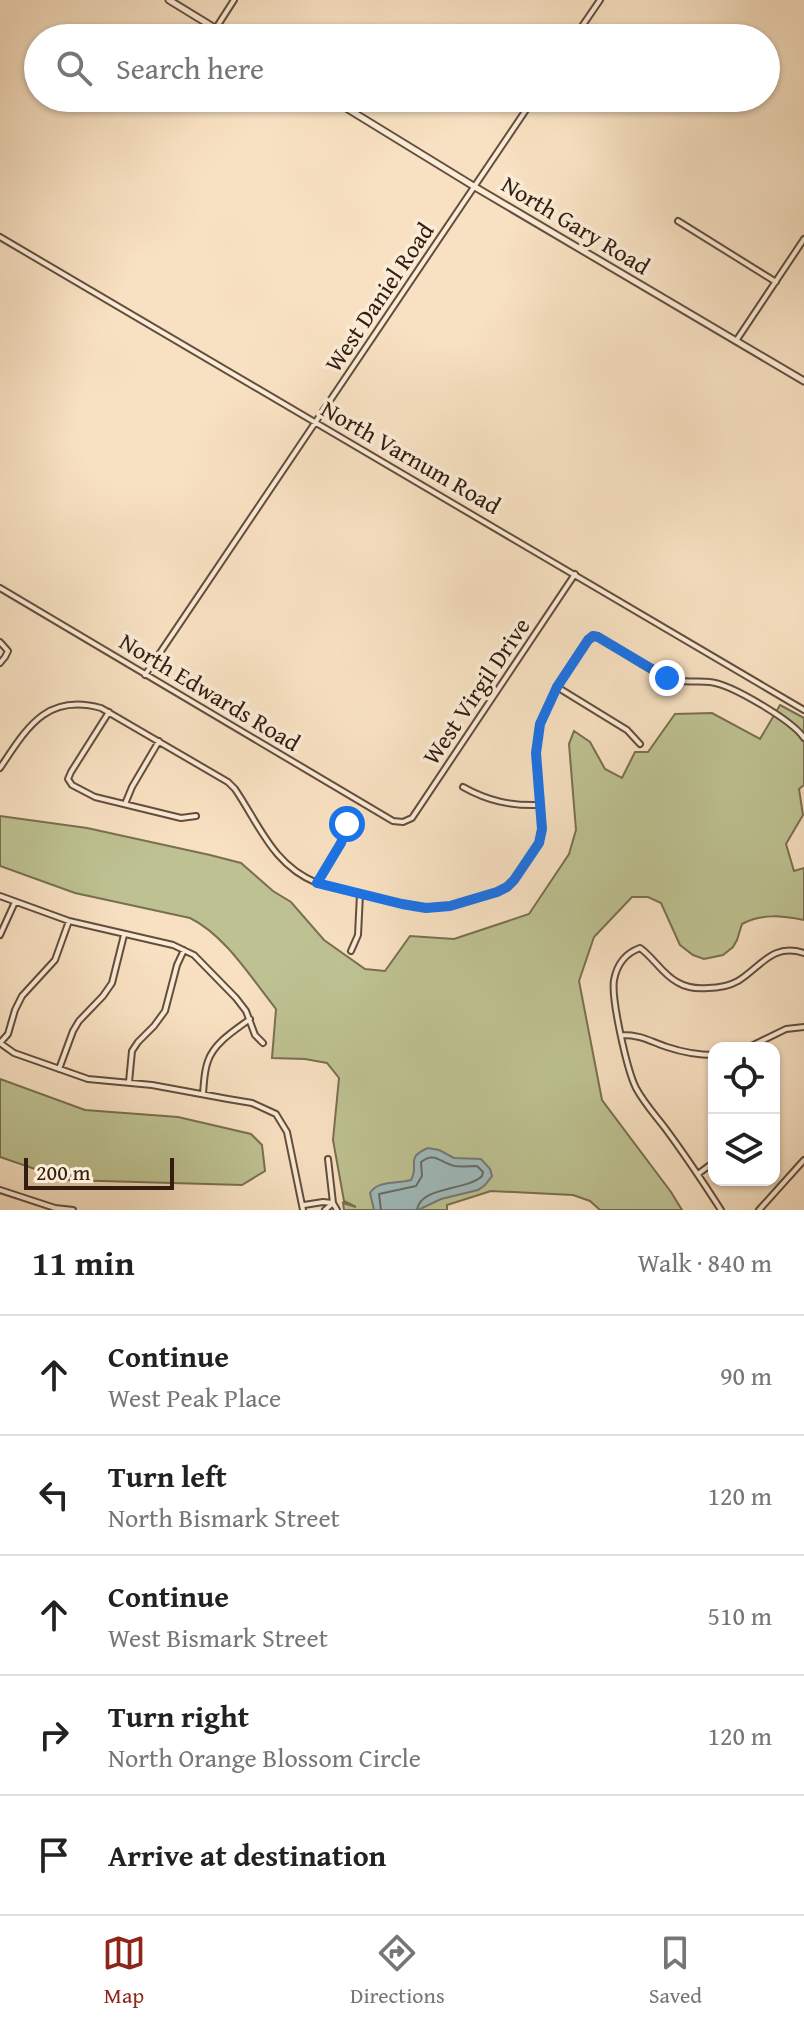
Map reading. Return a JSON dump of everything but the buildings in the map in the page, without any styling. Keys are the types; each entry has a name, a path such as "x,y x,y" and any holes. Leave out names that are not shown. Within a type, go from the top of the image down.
{"street":[{"path":"169,0 208,24"},
{"path":"218,24 234,0"},
{"path":"584,24 600,0"},
{"name":"North Gary Road","path":"353,112 804,381"},
{"name":"West Daniel Road","path":"145,675 525,112"},
{"path":"678,221 776,282"},
{"name":"North Varnum Road","path":"0,237 804,710"},
{"path":"736,341 804,239"},
{"name":"West Virgil Drive","path":"403,822 412,818 575,574"},
{"name":"North Edwards Road","path":"0,588 393,821 403,822"},
{"path":"0,768 32,723 53,709 82,704 101,708 221,777 235,789 278,857 305,878 426,908 450,906 507,887 539,843 542,829 536,753 538,737 546,708 557,687 593,636 667,678 712,682 730,687 790,723 804,738"},
{"path":"0,642 8,651 0,663"},
{"path":"557,687 627,730 640,744"},
{"path":"109,712 68,779 72,785 87,793 125,804 181,818 196,816"},
{"path":"125,804 159,741"},
{"path":"463,787 479,796 507,804 540,805"},
{"path":"317,883 341,843 347,824"},
{"path":"351,951 358,935 360,894"},
{"path":"0,896 69,921 173,945 194,955 236,998 246,1011 255,1035 263,1043"},
{"path":"0,935 15,902"},
{"path":"69,921 55,960 22,996 8,1034 0,1043 14,1053 88,1079 129,1082 252,1103 276,1114 287,1132 303,1208 323,1202 333,1203"},
{"path":"59,1069 79,1021 103,996 114,978 124,935"},
{"path":"721,1210 636,1087 622,1035 614,979 624,958 640,948 676,981 696,989 737,982 760,961 774,954 787,950 804,953"},
{"path":"129,1082 132,1051 165,1011 184,950"},
{"path":"203,1094 207,1062 220,1045 250,1019"},
{"path":"759,1042 786,1029 804,1027"},
{"path":"622,1035 637,1035 668,1048 708,1055"},
{"path":"328,1159 333,1203 337,1210"},
{"path":"759,1210 804,1160"},
{"path":"698,1174 708,1166"},
{"path":"0,1190 55,1208 73,1210"},
{"path":"328,1210 333,1203"}],"green space":[{"path":"780,705 804,718 804,785 799,789 803,815 786,844 794,871 804,868 804,920 773,916 757,918 742,924 733,947 723,955 704,959 680,945 661,903 648,897 632,897 594,937 579,981 602,1100 682,1210 600,1210 590,1201 573,1195 491,1191 447,1205 447,1210 344,1210 343,1203 356,1207 344,1201 333,1140 339,1078 327,1063 272,1058 276,1009 215,935 190,918 75,893 0,866 0,816 87,828 241,863 291,902 324,940 365,969 385,971 410,936 454,939 529,914 569,854 576,830 569,744 574,731 590,742 605,769 622,778 635,752 648,752 675,714 712,713 760,739"},
{"path":"0,1079 85,1110 178,1117 251,1134 262,1145 265,1171 242,1185 67,1180 0,1157"}],"water":[{"path":"428,1148 454,1158 481,1159 492,1176 478,1190 441,1199 418,1210 374,1210 370,1193 373,1189 383,1184 411,1180 414,1158"}],"route":[{"path":"347,824 341,843 317,883 426,908 450,906 497,892 514,880 539,843 542,829 536,753 540,724 557,687 588,640 598,637 667,678"}]}
